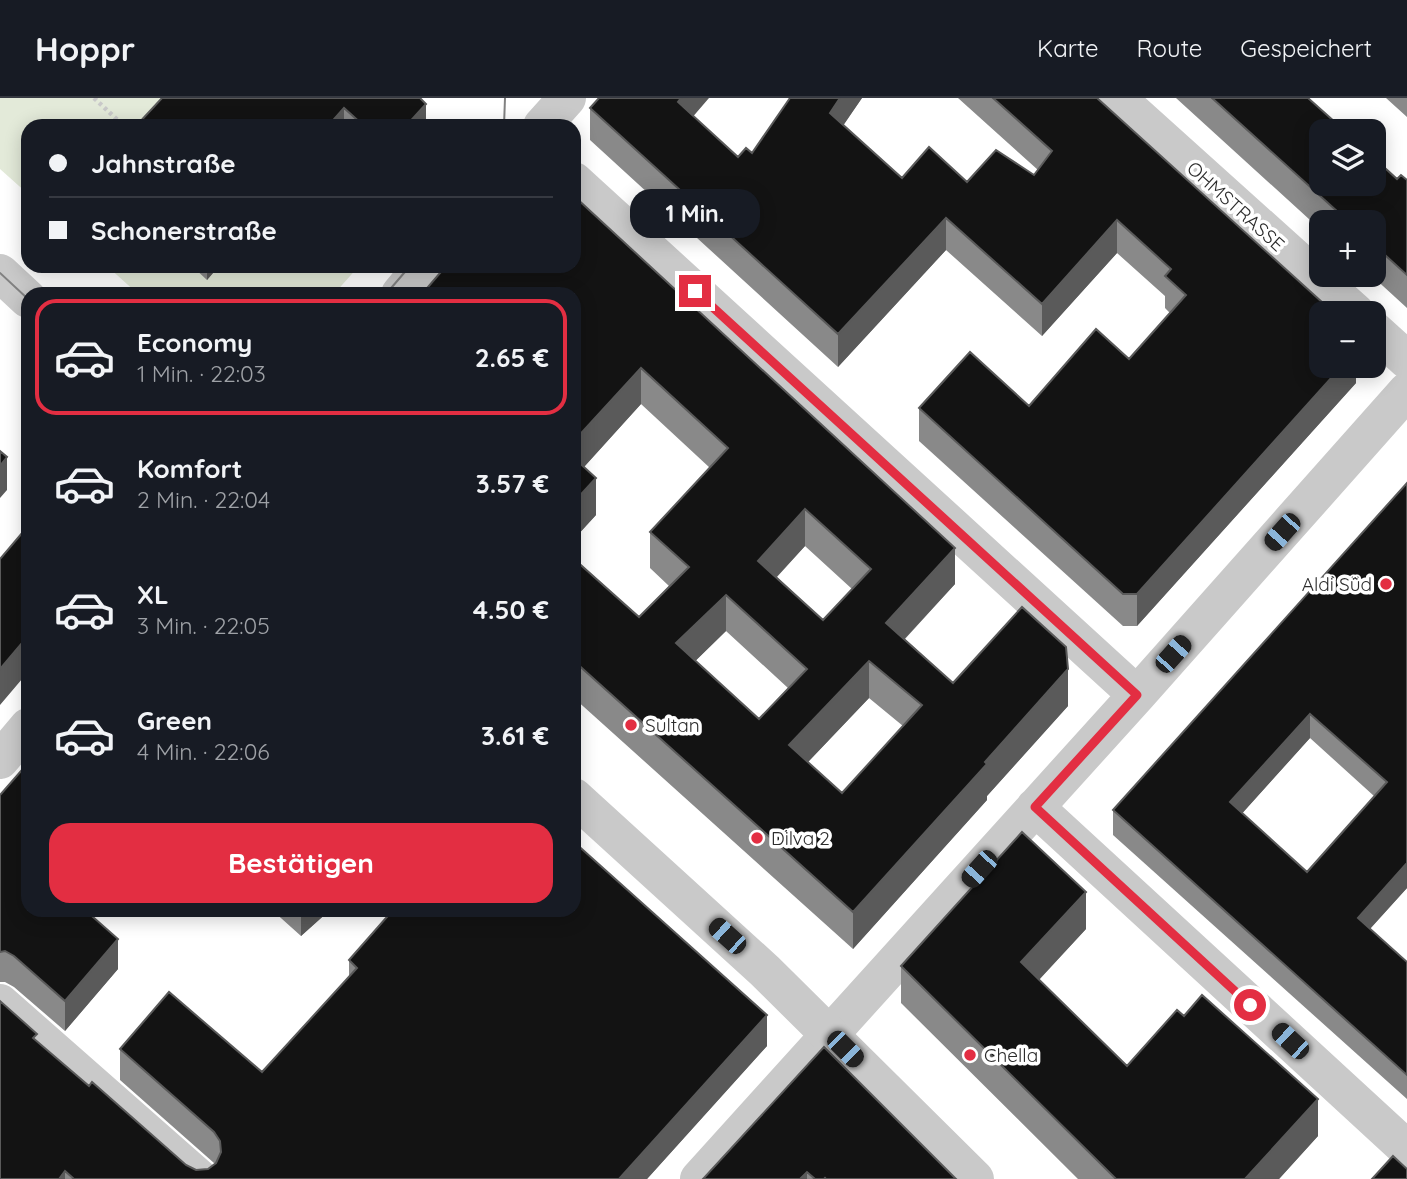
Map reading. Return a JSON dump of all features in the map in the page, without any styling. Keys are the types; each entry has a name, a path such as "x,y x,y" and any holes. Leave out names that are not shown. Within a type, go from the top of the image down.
{"street":[{"path":"548,119 567,98"},
{"name":"OHMSTRASSE","path":"1117,98 1343,301"},
{"path":"581,187 1137,695"},
{"path":"0,273 21,292"},
{"path":"406,287 417,273"},
{"path":"1386,341 1407,359"},
{"path":"699,1179 1137,695 1407,391"},
{"path":"0,760 21,735"},
{"path":"581,803 765,971 975,1179"},
{"path":"1035,807 1407,1149"},
{"path":"0,1003 200,1179"}],"path":[{"path":"94,98 116,119"}],"green space":[{"path":"0,98 174,98 159,119 21,119 21,188 0,169"},
{"path":"115,273 200,273 207,279 213,273 353,273 340,287 130,287"}],"building":[{"path":"162,98 420,98 426,104 412,119 356,119 344,108 334,119 142,119"},
{"path":"599,98 681,98 678,102 738,157 746,148 752,153 790,98 840,98 830,113 902,178 929,147 967,182 996,150 1034,175 1052,151 993,98 1097,98 1321,301 1309,301 1309,378 1331,378 1137,594 1123,594 919,408 970,352 1029,406 1096,329 1129,359 1186,295 1165,276 1171,269 1117,220 1042,304 946,218 838,334 590,108"},
{"path":"1212,98 1308,98 1332,119 1309,119 1309,186"},
{"path":"1386,169 1397,179 1401,175 1407,180 1407,275 1386,256 1386,210 1336,210 1320,196 1386,196"},
{"path":"581,202 955,548 886,623 953,683 1022,607 1066,647 1068,669 985,762 987,764 853,912 581,667 581,565 639,617 689,567 650,532 728,448 641,368 581,433 581,287 428,287 440,273 581,273","holes":["805,509 871,569 823,620 758,561","726,595 807,669 759,719 676,643","869,661 922,705 842,793 789,745"]},
{"path":"0,451 7,457 0,466"},
{"path":"581,464 596,478 581,494"},
{"path":"1407,483 1407,863 1358,918 1407,962 1407,1075 1113,810","holes":["1310,714 1387,782 1307,872 1230,802"]},
{"path":"21,534 21,644 0,669 0,559"},
{"path":"21,771 21,917 93,917 118,939 65,1001 14,956 5,951 0,952 0,795"},
{"path":"1022,832 1086,892 1021,962 1127,1066 1177,1010 1184,1016 1202,995 1318,1099 1245,1179 1116,1179 901,966"},
{"path":"581,848 767,1015 619,1179 74,1179 65,1171 59,1179 0,1179 0,1001 37,1034 33,1038 89,1086 92,1082 186,1165 196,1170 208,1169 216,1163 221,1152 220,1141 214,1132 120,1049 169,992 262,1072 357,968 349,960 387,917 581,917"},
{"path":"824,1047 956,1179 815,1179 807,1172 800,1179 703,1179"},
{"path":"1393,1156 1407,1169 1407,1179 1372,1179"}],"tram line":[{"path":"504,119 505,98"},
{"path":"0,273 21,292"},
{"path":"392,287 404,273"}],"place":[{"name":"Aldi Süd","path":"1386,584"},
{"name":"Sultan","path":"631,725"},
{"name":"Dilva 2","path":"757,838"},
{"name":"Chella","path":"970,1055"}],"route":[{"path":"695,291 1137,695 1035,807 1250,1005"}]}
